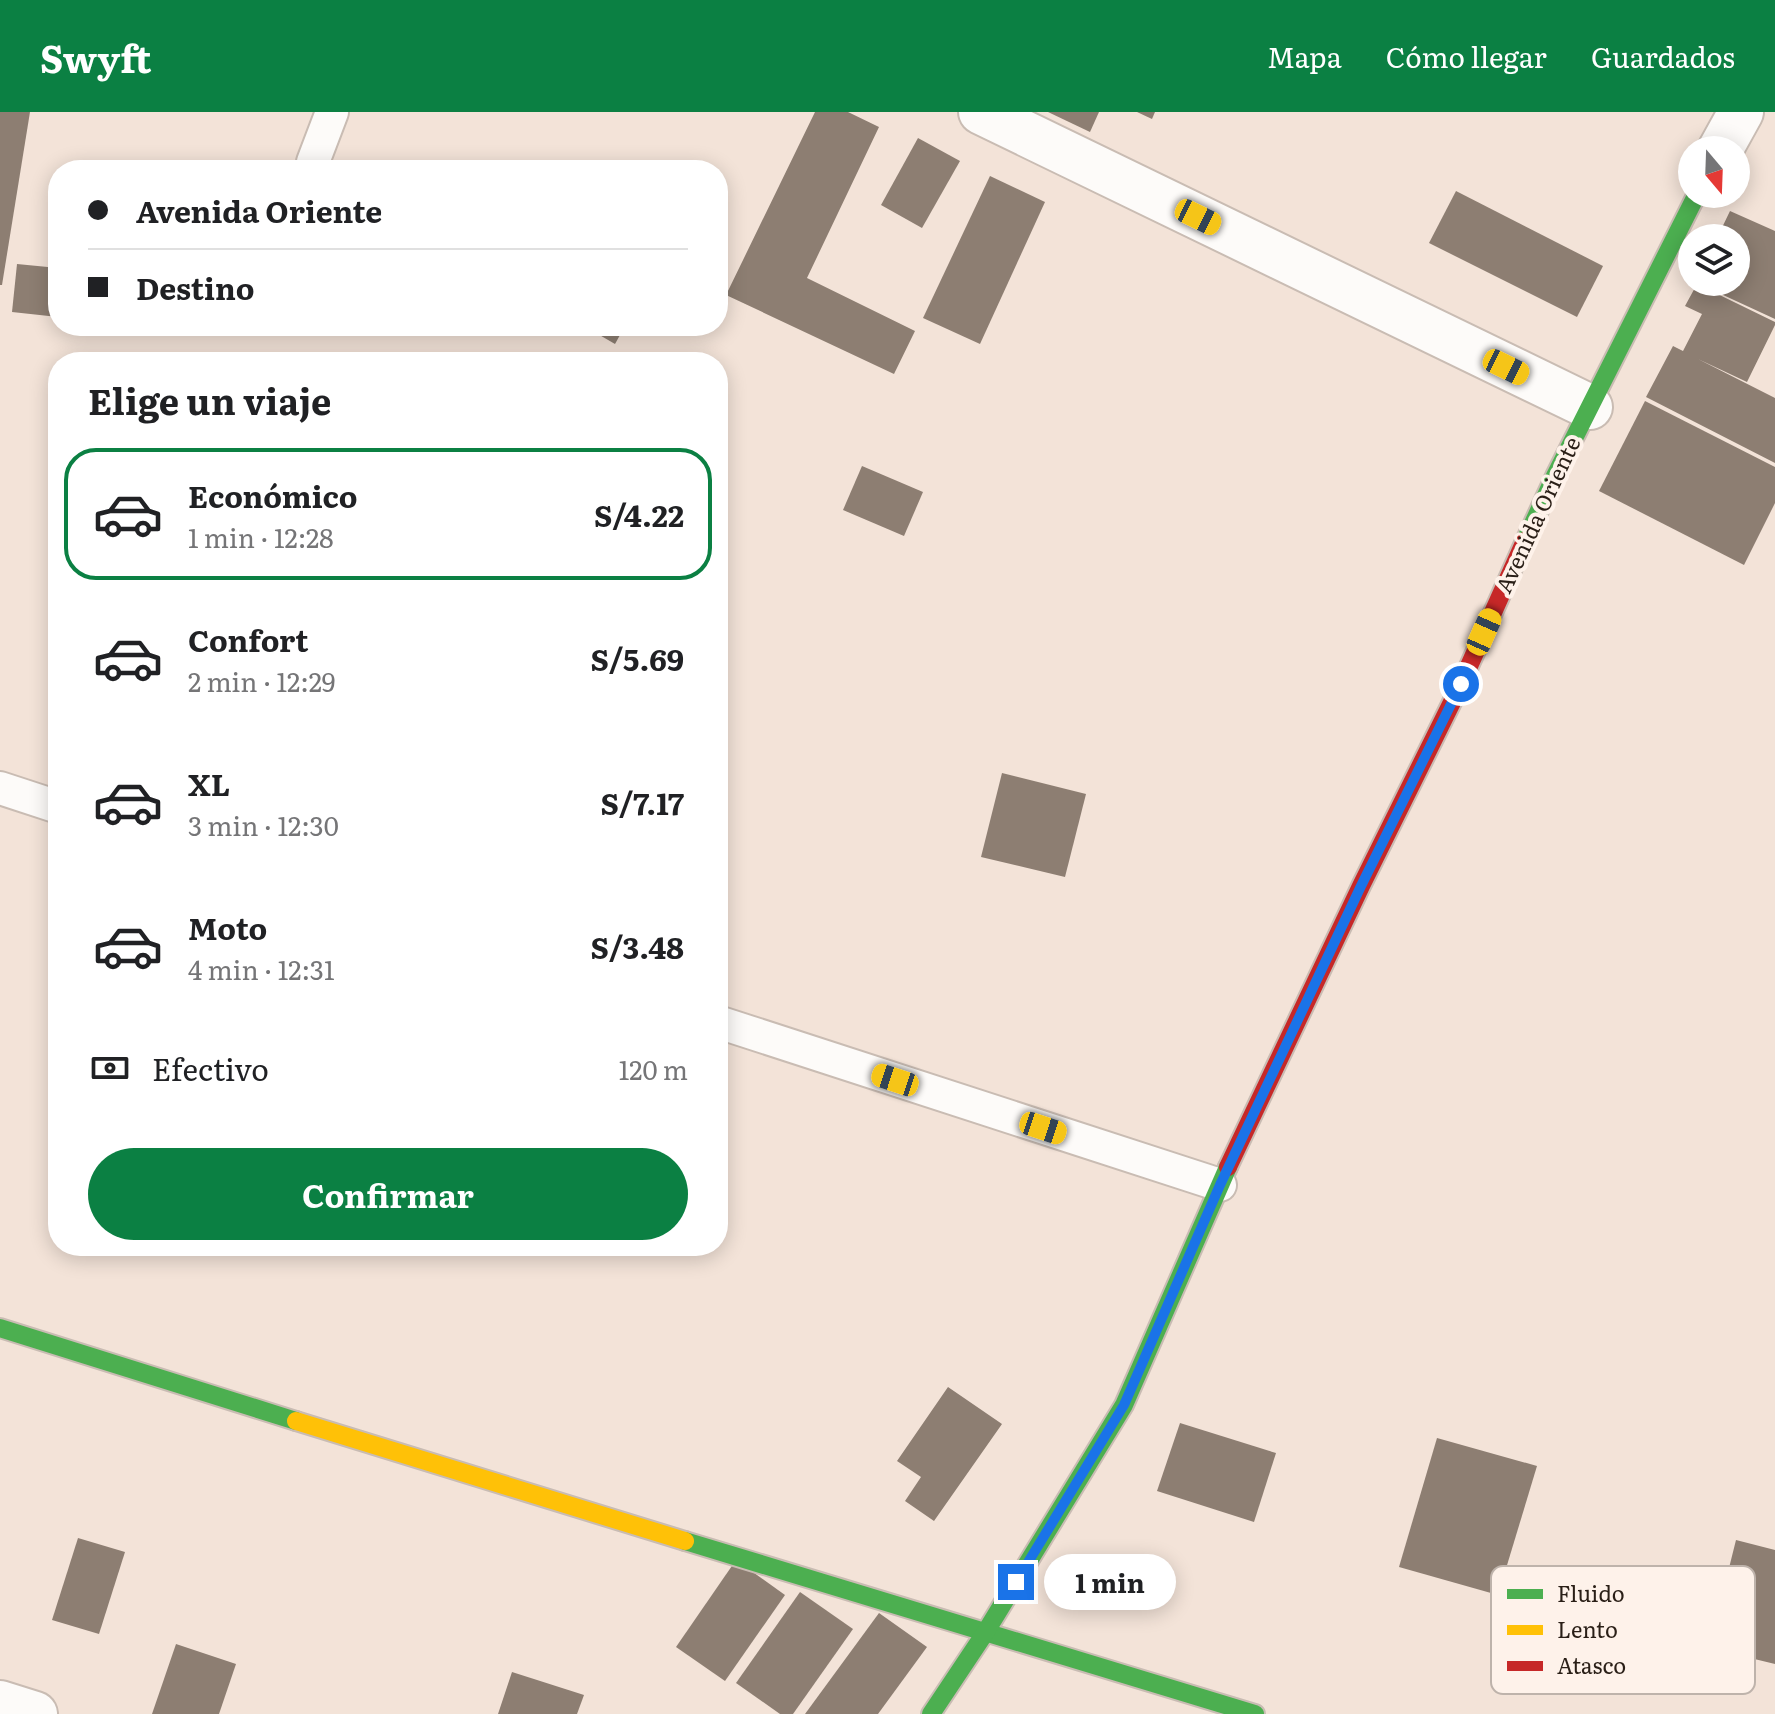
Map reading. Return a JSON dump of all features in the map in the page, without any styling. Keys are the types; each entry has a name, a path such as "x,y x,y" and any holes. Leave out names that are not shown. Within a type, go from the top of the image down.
{"street":[{"path":"981,112 1590,407"},
{"path":"1728,136 1741,112"},
{"name":"Avenida Oriente","path":"931,1714 985,1633 1124,1405 1220,1185 1361,886 1461,684 1555,476 1690,208"},
{"path":"0,1328 1255,1714"},
{"path":"0,1703 35,1714"}],"lane":[{"path":"314,160 332,112"},
{"path":"0,788 48,804"},
{"path":"728,1025 1220,1185"}],"building":[{"path":"0,112 30,112 2,285 0,285"},
{"path":"815,112 848,112 879,127 807,278 915,331 894,374 728,296"},
{"path":"1048,112 1099,112 1090,132"},
{"path":"1137,112 1155,112 1152,119"},
{"path":"918,138 960,161 922,228 881,205"},
{"path":"990,176 1045,202 980,344 923,318"},
{"path":"1456,191 1603,266 1577,317 1429,243"},
{"path":"1730,211 1775,231 1775,319 1725,296 1750,296 1750,224 1724,224"},
{"path":"17,264 48,267 48,316 12,312"},
{"path":"1690,296 1722,296 1775,322 1747,382 1698,359 1775,398 1775,463 1646,397 1673,346 1683,351 1702,314 1685,306"},
{"path":"601,336 619,336 615,344"},
{"path":"1645,401 1775,467 1775,503 1744,565 1599,491"},
{"path":"862,466 923,492 904,536 843,510"},
{"path":"1002,773 1086,794 1065,877 981,857"},
{"path":"948,1387 1002,1424 934,1521 905,1501 921,1477 897,1461"},
{"path":"1180,1423 1276,1453 1254,1522 1157,1491"},
{"path":"1437,1438 1537,1466 1507,1566 1491,1566 1491,1593 1399,1567"},
{"path":"78,1538 125,1552 99,1634 52,1620"},
{"path":"1736,1540 1775,1550 1775,1664 1755,1659 1755,1566 1730,1566"},
{"path":"736,1560 785,1595 725,1681 676,1647"},
{"path":"800,1592 853,1629 793,1714 780,1714 736,1683"},
{"path":"879,1613 927,1647 878,1714 805,1714"},
{"path":"176,1644 236,1664 219,1714 152,1714"},
{"path":"512,1672 584,1695 577,1714 498,1714"}],"traffic: fast":[{"path":"1525,541 1690,208"},
{"path":"931,1714 985,1633 1124,1405 1228,1167"},
{"path":"0,1328 296,1421"},
{"path":"685,1541 1255,1714"}],"traffic: slow":[{"path":"296,1421 685,1541"}],"traffic: jam":[{"path":"1228,1167 1461,684 1525,541"}],"route":[{"path":"1016,1582 1124,1405 1220,1185 1361,886 1461,684"}]}
